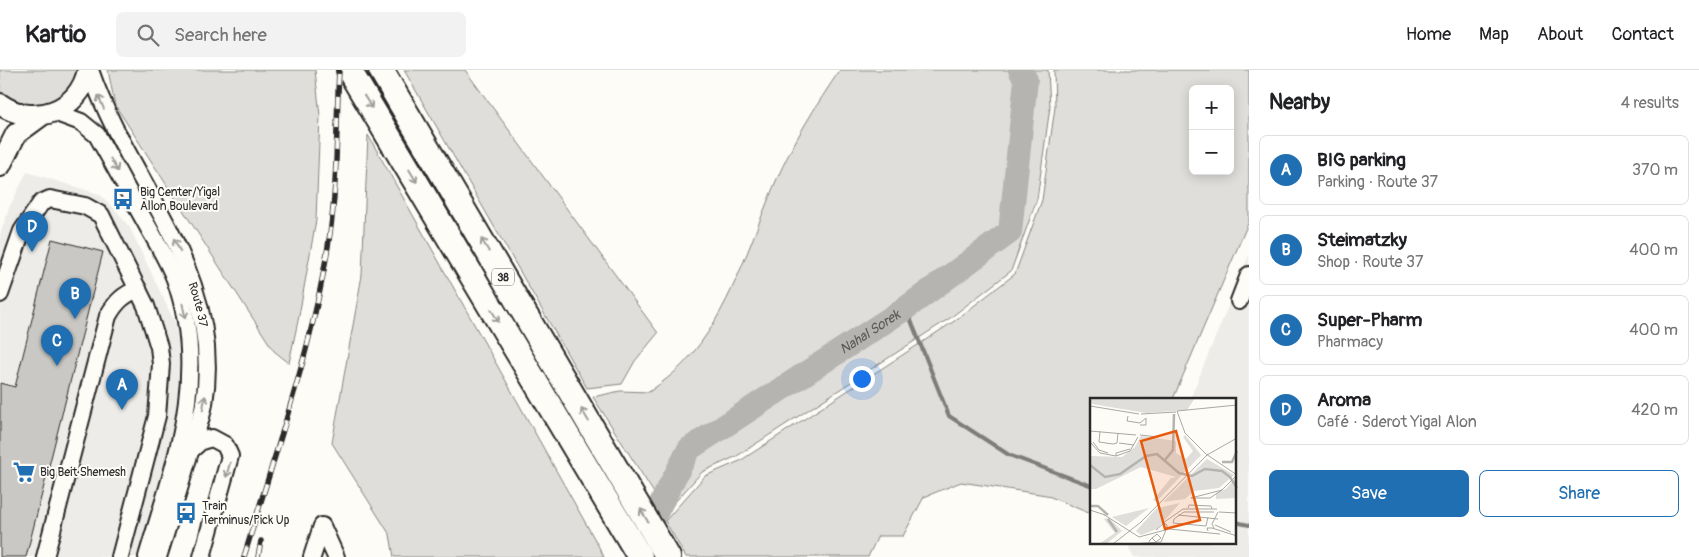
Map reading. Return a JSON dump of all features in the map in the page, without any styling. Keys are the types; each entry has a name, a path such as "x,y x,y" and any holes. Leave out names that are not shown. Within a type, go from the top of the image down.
{"highway":[{"name":"38","path":"348,70 640,557"},
{"name":"38","path":"381,70 668,557"}],"main road":[{"path":"0,166 16,134 75,97 84,83 89,70"},
{"path":"0,104 18,113 48,113"}],"street":[{"name":"Route 37","path":"89,70 105,111 180,249 197,291 205,333 206,389 204,407 158,557"},
{"name":"Route 37","path":"48,113 81,122 98,136 167,261 183,306 190,351 186,422 147,557"},
{"path":"0,294 22,231 41,202 50,199 85,206 102,215 138,289 159,347 161,364 160,403 120,557"},
{"path":"0,269 5,266 14,252"},
{"path":"1239,301 1249,275"},
{"path":"45,557 108,316 117,301 124,295 138,289"},
{"path":"191,450 200,441 212,438 226,445 230,456 202,557"},
{"path":"312,557 322,526 336,557"}],"shaded area":[{"path":"0,70 79,70 73,82 56,100 34,106 22,105 11,100 0,91"},
{"path":"108,70 315,70 320,116 316,220 289,363 274,351 115,105"},
{"path":"404,70 465,70 658,333 635,361 622,384 587,388"},
{"path":"840,70 1048,70 1050,107 1037,199 1011,271 950,318 737,456 702,472 666,512 593,397 620,391 649,392 680,367 700,344 738,276 776,181 797,138"},
{"path":"1054,70 1249,70 1249,221 1173,398 1090,398 1090,514 1046,495 961,482 924,497 903,536 878,536 868,557 686,557 665,521 705,476 740,461 953,322 1015,274 1042,200 1055,107"},
{"path":"368,135 604,557 394,557 390,535 332,443 362,275"},
{"path":"27,172 99,194 115,209 130,228 183,340 189,374 139,557 0,557 0,235 9,208"},
{"path":"1249,255 1249,557 1134,557 1129,548 1131,544 1236,544 1236,398 1190,398"}],"building":[{"name":"Big Beit Shemesh","path":"52,239 103,252 26,557 0,557 0,383 15,387"}],"waterway":[{"name":"Nahal Sorek","path":"641,542 689,449 906,308 1010,232 1026,80 1020,70"},
{"path":"906,308 949,416 1009,455 1090,485"},
{"path":"1236,522 1249,525"}],"railway":[{"path":"244,557 292,400 322,280 334,198 339,70"},
{"path":"258,557 261,541"}],"place":[{"name":"Big Center/Yigal Allon Boulevard","path":"123,199"},
{"name":"Aroma","path":"32,252"},
{"name":"Steimatzky","path":"75,319"},
{"name":"Super-Pharm","path":"57,366"},
{"name":"BIG parking","path":"122,410"},
{"name":"Big Beit Shemesh","path":"24,472"},
{"name":"Train Terminus/Pick Up","path":"186,513"}]}
